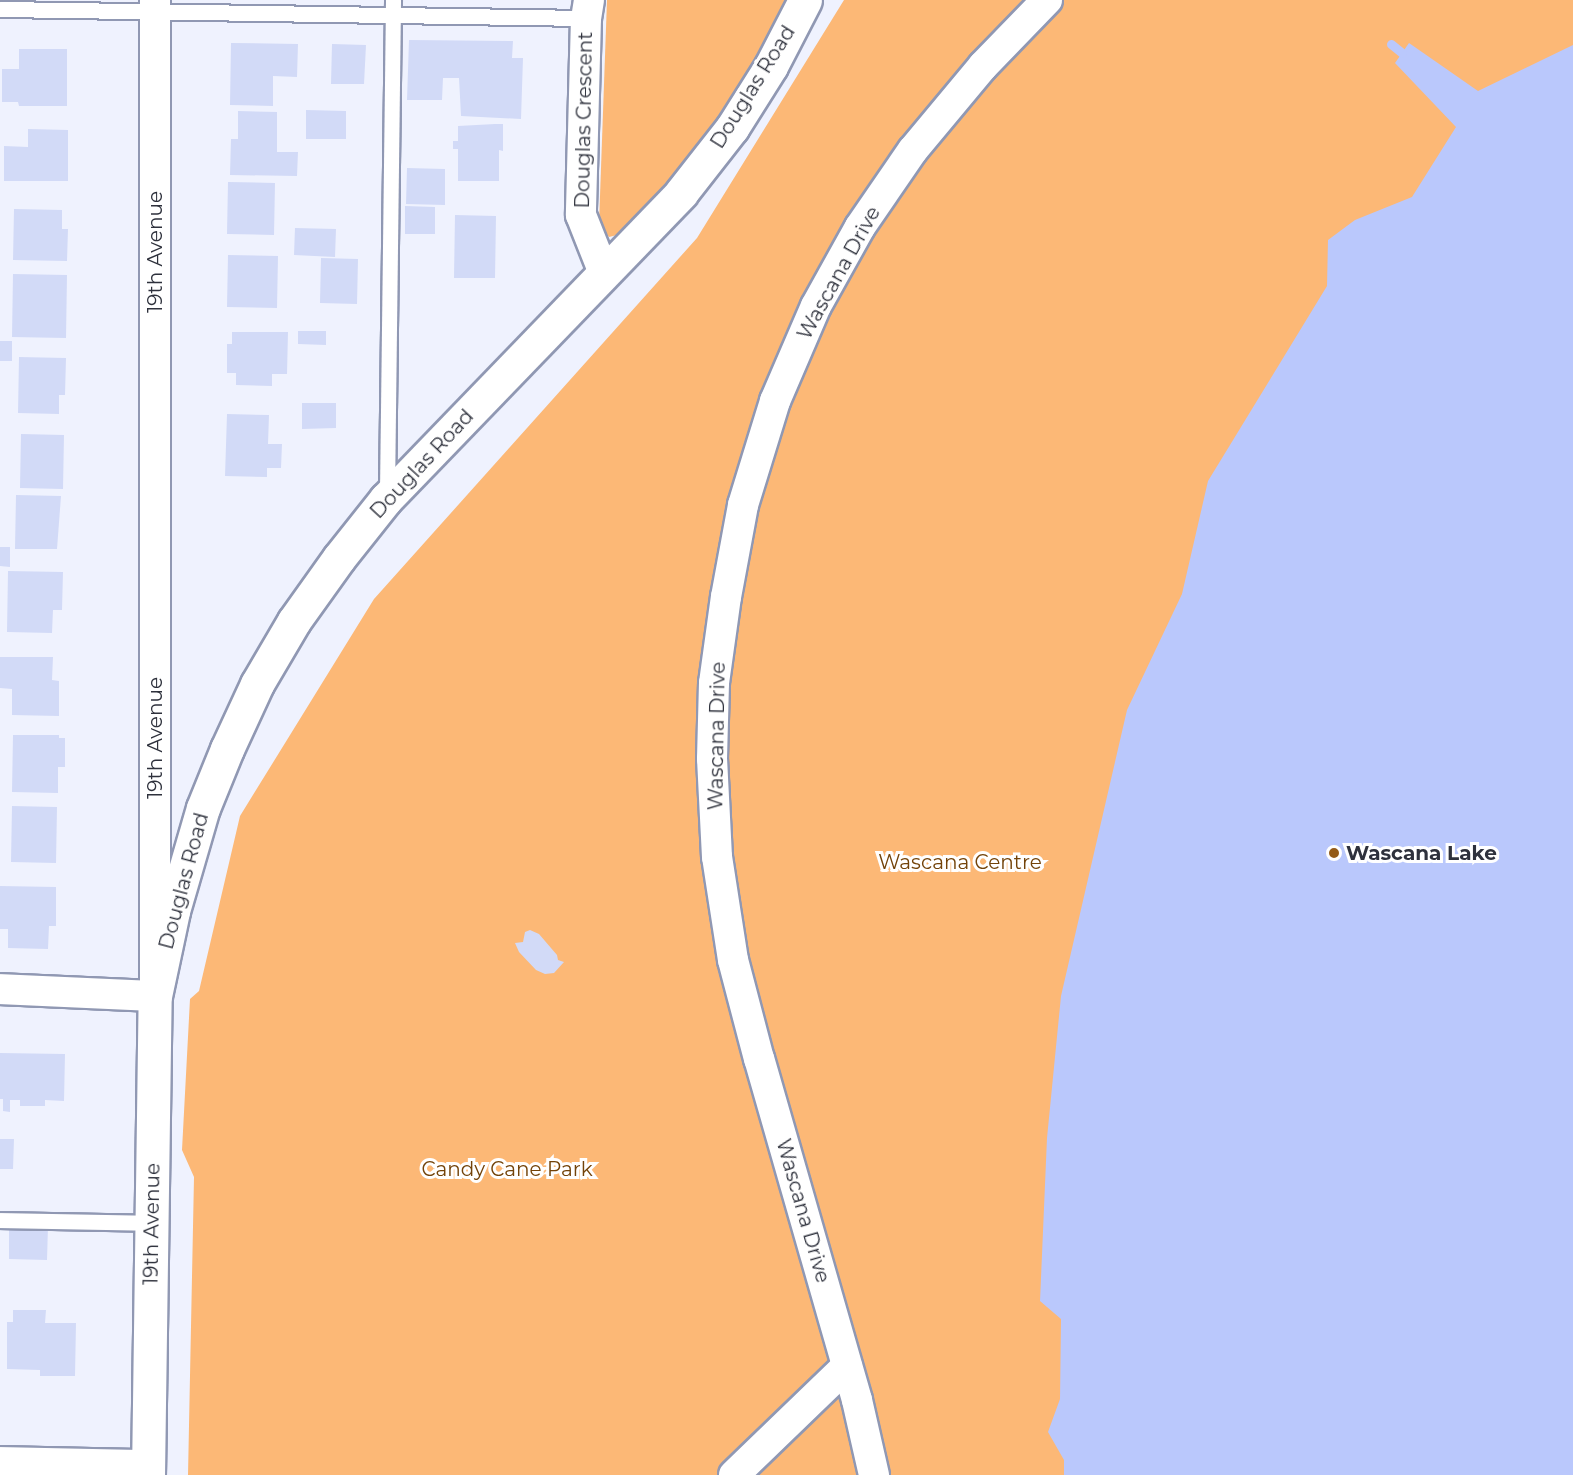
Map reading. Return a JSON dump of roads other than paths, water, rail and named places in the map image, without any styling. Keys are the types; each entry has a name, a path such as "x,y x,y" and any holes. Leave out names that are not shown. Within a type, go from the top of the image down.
{"street":[{"name":"Douglas Road","path":"155,996 172,911 202,808 257,684 294,621 339,558 386,499 681,193 732,128 771,66 805,0"},
{"name":"Wascana Drive","path":"874,1475 847,1366 759,1059 731,949 717,857 712,759 714,683 726,597 743,505 775,401 816,306 860,226 913,150 983,66 1047,0"},
{"name":"19th Avenue","path":"148,1470 155,996 155,5"},
{"name":"Douglas Crescent","path":"587,9 580,215 603,273"},
{"path":"0,989 155,996"},
{"path":"734,1475 847,1366"},
{"path":"0,1462 148,1470"}],"lane":[{"path":"0,9 155,5 587,9"},
{"path":"386,499 393,8"},
{"path":"0,1220 152,1223"}],"water":[{"name":"Wascana Lake","path":"1409,43 1478,91 1573,45 1573,1475 1064,1475 1064,1460 1048,1432 1060,1399 1061,1319 1040,1301 1047,1138 1061,996 1127,710 1182,594 1208,481 1327,286 1328,240 1355,220 1412,197 1456,127 1395,63"}],"waterway":[{"path":"1391,44 1402,53"}],"place":[{"name":"Wascana Lake","path":"1334,853"}],"park label":[{"name":"Wascana Centre","path":"960,862"},
{"name":"Candy Cane Park","path":"507,1169"}]}
